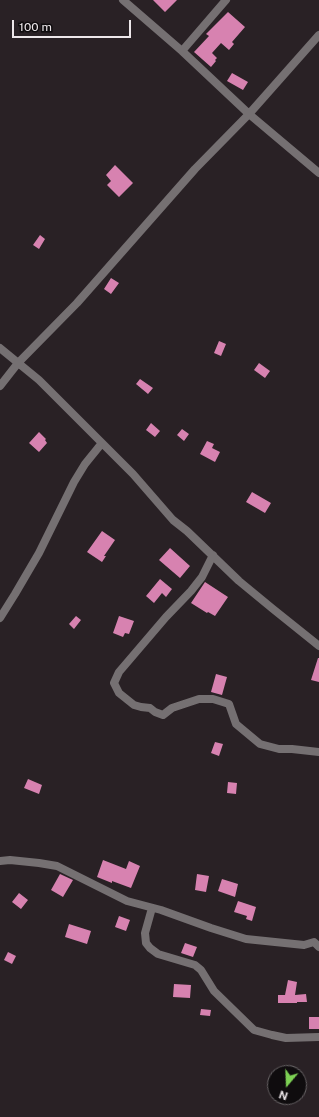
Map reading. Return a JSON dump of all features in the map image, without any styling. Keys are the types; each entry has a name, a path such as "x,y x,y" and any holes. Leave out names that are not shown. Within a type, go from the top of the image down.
{"street":[{"path":"123,0 182,51 249,114 319,173"},
{"path":"182,51 226,0"},
{"path":"0,386 18,363 77,303 195,169 249,114 319,35"},
{"path":"0,348 39,380 134,474 168,515 213,555 239,581 319,646"},
{"path":"0,618 39,553 78,476 85,464 102,443"},
{"path":"213,555 202,577 191,591 166,617 119,672 114,683 119,693 134,704 141,707 150,708 163,715 172,708 199,699 218,700 229,704 236,724 260,744 279,749 319,752"},
{"path":"0,861 10,860 57,866 127,901 246,939 304,945 314,942 319,947"},
{"path":"152,908 145,933 146,943 150,948 158,954 195,965 201,970 214,991 254,1030 272,1036 286,1038 319,1037"}],"building":[{"path":"153,0 177,0 165,12"},
{"path":"228,12 245,27 232,42 234,44 229,50 221,43 212,53 217,58 211,67 194,52 209,36 206,34"},
{"path":"232,73 248,82 243,90 227,81"},
{"path":"115,165 133,183 119,197 107,185 111,181 106,175"},
{"path":"40,235 45,239 39,249 33,245"},
{"path":"111,278 119,283 111,294 104,289"},
{"path":"219,341 226,344 221,356 214,353"},
{"path":"259,363 270,371 265,378 254,370"},
{"path":"140,379 153,388 148,394 136,384"},
{"path":"151,423 160,431 155,437 146,430"},
{"path":"182,429 189,434 184,441 177,435"},
{"path":"39,432 46,439 45,440 47,443 39,452 29,443"},
{"path":"207,441 214,444 212,448 220,452 215,462 200,454"},
{"path":"252,492 271,503 265,513 246,502"},
{"path":"102,531 115,540 104,556 106,556 102,562 87,552"},
{"path":"170,548 190,566 180,578 159,560"},
{"path":"160,579 172,589 166,597 162,593 154,603 146,596"},
{"path":"205,582 228,597 215,616 191,603"},
{"path":"76,616 81,620 74,629 69,624"},
{"path":"119,616 134,621 129,634 125,633 123,637 113,633"},
{"path":"319,658 319,682 311,680"},
{"path":"216,674 227,677 222,695 211,692"},
{"path":"215,742 223,744 219,756 211,753"},
{"path":"28,779 42,785 39,794 24,788"},
{"path":"228,782 237,783 236,794 227,793"},
{"path":"103,860 126,869 129,861 140,866 131,888 97,877"},
{"path":"60,874 73,880 63,897 51,890"},
{"path":"197,874 209,876 206,892 195,890"},
{"path":"222,879 238,884 235,897 218,891"},
{"path":"19,893 28,900 21,909 12,902"},
{"path":"238,901 256,907 252,921 246,919 247,916 234,912"},
{"path":"119,916 130,920 126,931 115,927"},
{"path":"69,924 91,931 87,944 65,937"},
{"path":"185,943 197,947 193,957 181,953"},
{"path":"8,952 16,956 12,964 4,960"},
{"path":"288,980 297,982 295,995 306,994 307,1002 278,1003 278,995 285,995"},
{"path":"174,984 191,985 190,998 173,997"},
{"path":"201,1009 211,1010 210,1016 200,1015"},
{"path":"309,1017 319,1017 319,1029 309,1029"}]}
